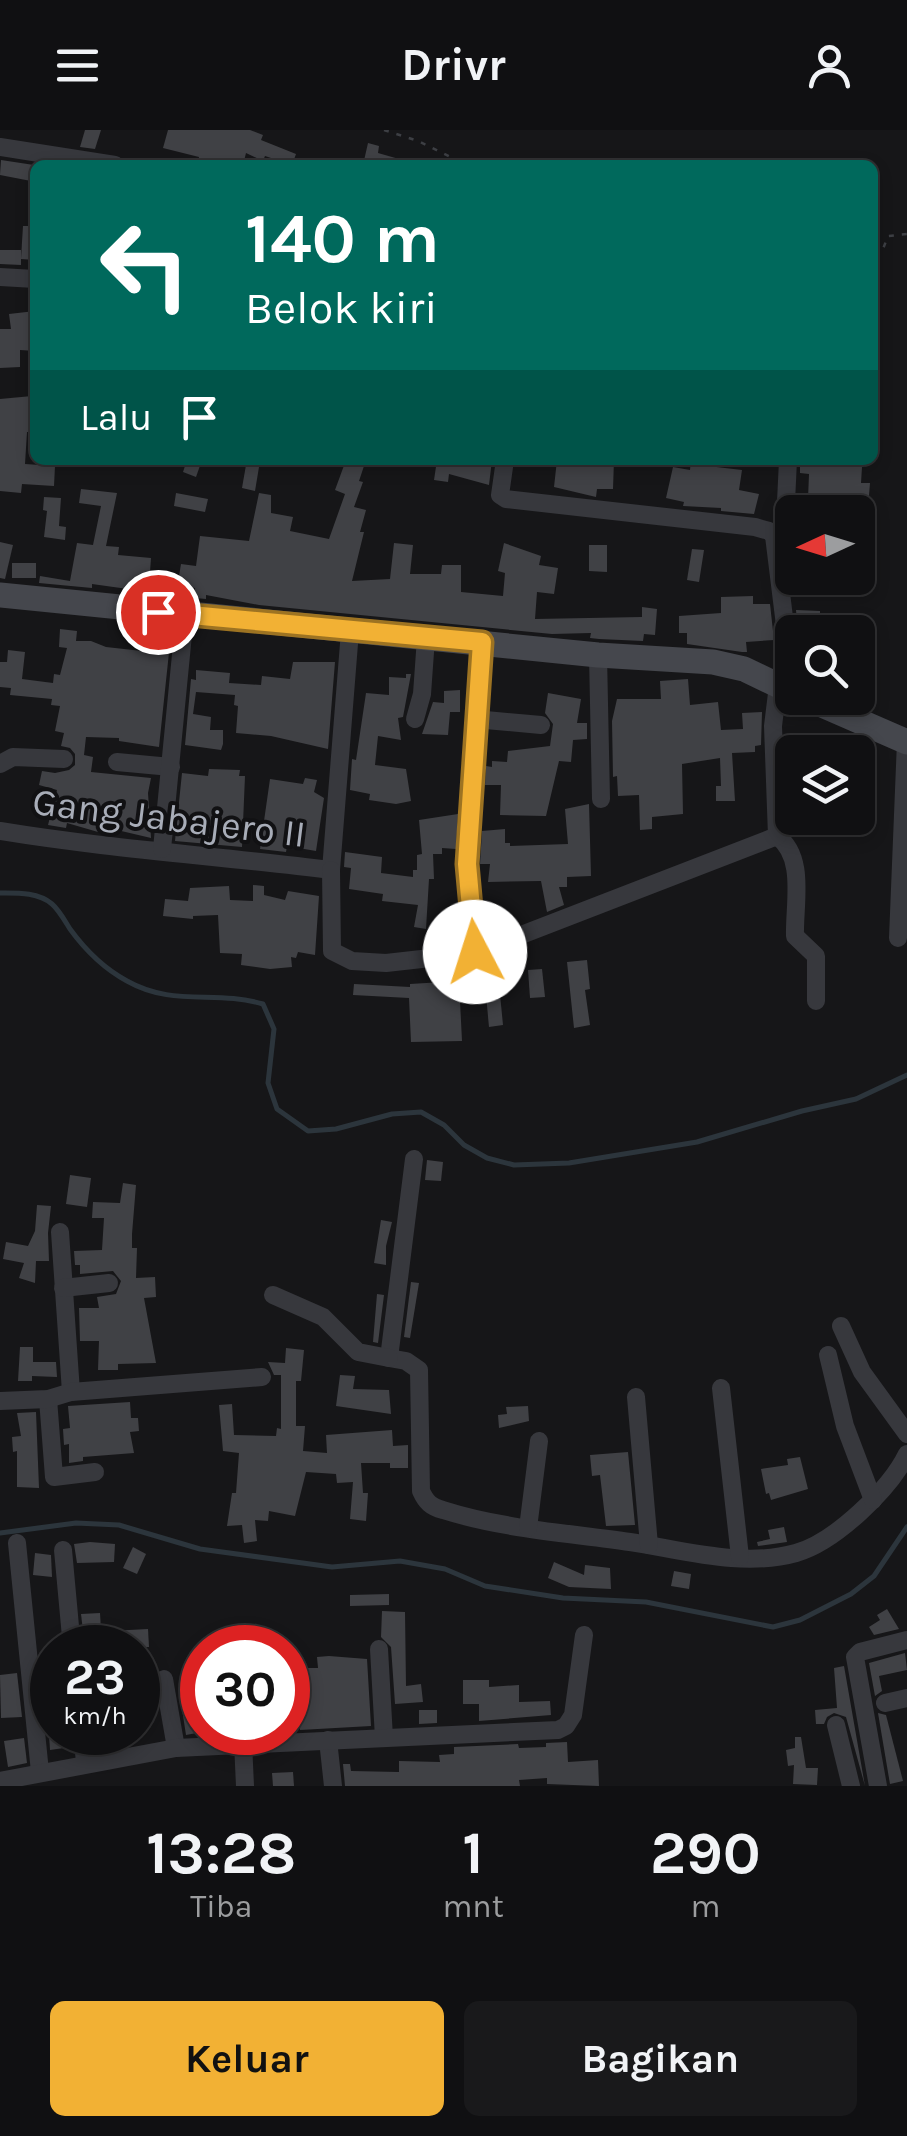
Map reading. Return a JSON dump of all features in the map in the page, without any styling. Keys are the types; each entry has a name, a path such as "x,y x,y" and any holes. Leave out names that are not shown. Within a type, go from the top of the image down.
{"street":[{"path":"5,130 0,146 85,160"},
{"path":"0,276 30,279"},
{"path":"504,465 499,488 506,499 769,531 774,536 784,615"},
{"path":"774,536 785,522 788,465"},
{"path":"0,595 598,655 713,662 744,668 775,683"},
{"path":"162,850 185,614"},
{"name":"Gang Jabajero II","path":"0,831 78,844 330,870 350,630"},
{"path":"415,719 422,694 426,638"},
{"path":"475,952 467,864 482,642"},
{"path":"598,655 602,799"},
{"path":"777,715 774,726 777,836"},
{"path":"846,715 906,741 898,938"},
{"path":"476,719 541,724"},
{"path":"0,764 13,757 64,759"},
{"path":"117,762 171,766"},
{"path":"330,870 331,949 337,956 352,961 386,963 475,952 777,836"},
{"path":"777,836 788,844 794,857 795,936 816,956 816,1001"},
{"path":"389,1358 414,1159"},
{"path":"60,1232 71,1392"},
{"path":"63,1288 109,1283"},
{"path":"273,1295 323,1318 358,1352 406,1361 420,1370 422,1491 426,1501 442,1510 528,1528 740,1558 770,1558 810,1548 902,1477 907,1454"},
{"path":"841,1326 862,1372 907,1434"},
{"path":"828,1355 845,1426 872,1500"},
{"path":"0,1400 48,1399 71,1392 262,1377"},
{"path":"721,1388 740,1558"},
{"path":"636,1398 649,1545"},
{"path":"48,1399 54,1477 95,1472"},
{"path":"528,1528 538,1441"},
{"path":"17,1542 40,1772"},
{"path":"63,1550 70,1625"},
{"path":"310,1740 563,1728 573,1714 584,1635"},
{"path":"878,1786 855,1656 907,1640"},
{"path":"379,1649 384,1738"},
{"path":"164,1678 176,1748"},
{"path":"885,1703 907,1698"},
{"path":"836,1725 851,1786"},
{"path":"328,1740 334,1786"},
{"path":"0,1772 1,1780 180,1748"},
{"path":"84,1755 85,1762"},
{"path":"244,1755 245,1786"}],"path":[{"path":"384,130 418,140 458,160"},
{"path":"878,250 883,249 888,236 907,234"}],"building":[{"path":"85,130 101,130 95,149 80,147"},
{"path":"168,130 250,130 263,135 261,140 296,154 294,160 265,156 261,160 246,153 244,160 198,160 199,157 163,148"},
{"path":"368,143 379,146 378,153 402,160 364,160"},
{"path":"1,160 30,164 30,181 0,175"},
{"path":"23,226 30,226 30,260 21,259"},
{"path":"0,250 21,250 21,265 0,264"},
{"path":"30,312 30,351 20,350 20,367 0,368 0,329 11,329 9,314"},
{"path":"30,396 25,464 55,466 54,486 22,484 21,493 0,491 0,399"},
{"path":"185,465 200,465 196,477 183,472"},
{"path":"246,465 259,467 255,491 242,488"},
{"path":"344,465 364,465 354,507 366,510 360,532 364,532 352,581 390,579 394,543 413,545 410,574 441,574 442,565 461,565 461,592 503,596 505,573 498,571 504,543 541,556 539,565 558,568 554,594 537,592 535,619 642,617 642,607 657,609 655,635 644,634 643,641 599,639 590,638 591,633 552,634 259,605 206,595 206,599 195,598 195,588 187,587 185,597 92,584 92,588 39,583 40,576 70,581 77,543 93,545 101,506 79,503 81,489 117,493 106,546 119,547 118,555 151,558 150,572 179,576 181,564 196,566 200,536 249,541 259,493 271,495 271,513 293,517 290,531 329,539 345,494 335,490"},
{"path":"436,465 491,465 489,485 449,474 448,482 434,480"},
{"path":"556,465 614,465 613,489 597,489 596,497 554,487"},
{"path":"690,465 708,465 742,470 739,490 759,494 754,514 683,506 684,502 666,498 673,467 690,470"},
{"path":"800,465 858,465 862,467 861,483 870,483 869,495 808,495 809,474 800,473"},
{"path":"176,493 208,499 205,512 174,506"},
{"path":"44,497 61,498 59,526 66,527 65,540 44,537"},
{"path":"0,542 13,545 5,579 0,578"},
{"path":"589,545 607,545 607,572 589,571"},
{"path":"692,549 704,550 699,582 687,580"},
{"path":"12,563 36,563 36,578 12,578"},
{"path":"753,596 753,604 770,604 774,640 746,642 747,652 742,652 687,644 687,633 679,633 679,616 721,613 721,597"},
{"path":"796,610 820,611 820,615 796,615"},
{"path":"60,629 77,631 76,641 106,647 142,651 144,639 170,643 159,747 119,738 86,737 84,755 93,757 91,772 151,778 151,838 100,826 98,832 67,823 66,828 48,825 57,790 39,785 42,771 69,770 75,765 75,754 61,746 64,733 55,731 60,706 51,705 52,699 10,695 11,688 0,687 0,662 7,662 8,650 25,652 22,679 53,683 54,674 60,675 67,648 59,647"},
{"path":"293,662 335,662 328,749 271,736 236,733 235,695 196,692 193,714 211,717 210,730 223,730 223,744 221,750 185,745 191,679 196,680 196,670 230,673 229,683 261,685 262,676 290,679"},
{"path":"406,674 411,674 403,717 398,718 401,740 378,736 375,765 406,769 411,801 396,804 369,800 370,794 350,790 352,759 356,760 366,693 389,695 389,677 406,678"},
{"path":"688,679 690,705 718,702 721,730 743,729 742,713 762,712 761,745 755,746 755,752 732,753 735,801 716,801 716,786 721,786 720,758 682,764 683,814 652,817 652,829 640,830 639,795 618,796 617,776 613,777 612,721 617,699 661,699 660,681"},
{"path":"460,690 460,712 450,712 448,735 422,734 433,702 444,703 444,691"},
{"path":"548,693 581,699 577,723 587,723 587,739 573,740 571,762 559,761 546,816 500,815 501,785 485,785 486,766 492,767 492,761 507,762 508,751 550,746 553,724 545,713"},
{"path":"209,769 240,770 239,776 245,776 242,847 175,841 182,773 208,776"},
{"path":"305,778 317,780 314,792 324,798 316,851 287,846 286,852 260,849 270,779 303,784"},
{"path":"589,804 591,876 567,877 567,887 559,887 564,905 547,912 541,881 488,882 490,864 480,864 482,831 505,829 505,843 510,846 568,844 565,809"},
{"path":"458,814 456,849 442,848 442,854 433,854 434,879 429,879 426,929 414,927 418,905 382,901 383,894 349,889 351,868 344,867 345,852 382,857 381,873 413,877 417,855 422,854 419,820"},
{"path":"253,885 264,886 264,895 285,900 288,891 319,896 315,955 298,952 296,958 291,957 292,967 241,965 242,954 220,953 218,915 193,919 163,916 165,899 188,901 190,888 229,886 230,900 253,901"},
{"path":"587,960 590,989 585,990 590,1025 574,1028 567,962"},
{"path":"542,969 545,997 530,998 528,970"},
{"path":"459,981 462,1041 411,1042 409,998 353,995 354,984 410,987"},
{"path":"500,994 503,1025 489,1027 486,995"},
{"path":"427,1160 443,1162 441,1181 425,1180"},
{"path":"70,1175 91,1178 87,1207 66,1204"},
{"path":"123,1183 136,1185 132,1248 137,1248 136,1278 155,1277 156,1297 144,1298 156,1363 118,1364 118,1370 98,1370 99,1341 80,1341 79,1308 99,1308 97,1297 116,1294 121,1281 113,1271 80,1274 74,1251 102,1250 104,1218 92,1218 93,1202 120,1203"},
{"path":"37,1205 51,1206 49,1261 36,1261 35,1283 19,1278 24,1263 3,1259 6,1242 28,1246 35,1231"},
{"path":"381,1220 392,1222 386,1265 374,1263"},
{"path":"411,1282 419,1283 410,1338 404,1337"},
{"path":"377,1294 384,1295 378,1343 373,1342"},
{"path":"20,1347 33,1347 33,1362 56,1362 57,1377 32,1376 32,1381 18,1381"},
{"path":"286,1348 304,1350 301,1381 296,1381 296,1426 305,1426 303,1451 327,1453 326,1435 392,1430 393,1446 408,1445 408,1468 390,1468 390,1463 361,1463 363,1493 368,1493 366,1521 350,1519 353,1482 337,1483 336,1474 306,1472 295,1516 269,1511 268,1521 255,1520 257,1541 244,1543 242,1525 227,1526 232,1493 236,1493 239,1453 223,1451 219,1405 232,1404 234,1435 276,1436 277,1428 281,1429 281,1375 274,1375 268,1362 285,1363"},
{"path":"340,1375 355,1376 353,1389 389,1390 391,1414 336,1406"},
{"path":"130,1402 131,1418 138,1418 139,1431 130,1432 134,1453 83,1457 83,1461 69,1463 69,1444 64,1445 63,1429 70,1428 68,1406"},
{"path":"528,1406 529,1421 499,1428 498,1415 507,1414 506,1407"},
{"path":"36,1412 39,1488 17,1487 17,1451 13,1452 12,1437 21,1436 17,1413"},
{"path":"628,1452 635,1525 606,1526 600,1475 592,1476 590,1455"},
{"path":"800,1457 808,1489 771,1500 761,1469 788,1465 787,1459"},
{"path":"784,1527 787,1542 758,1546 757,1542 770,1539 768,1530"},
{"path":"74,1544 115,1544 114,1562 77,1563"},
{"path":"133,1547 146,1554 137,1574 123,1568"},
{"path":"35,1553 51,1555 52,1577 33,1575"},
{"path":"554,1562 584,1575 585,1565 610,1568 611,1589 569,1587 548,1578"},
{"path":"674,1571 691,1574 689,1589 671,1586"},
{"path":"389,1594 389,1605 350,1606 350,1595"},
{"path":"887,1609 899,1629 874,1635 869,1627"},
{"path":"382,1611 405,1612 406,1686 421,1684 423,1702 395,1704 391,1647 381,1637"},
{"path":"100,1613 101,1625 82,1625 81,1614"},
{"path":"905,1653 907,1670 879,1676 882,1691 875,1696 869,1663"},
{"path":"317,1657 367,1659 371,1726 310,1729 310,1668 318,1668"},
{"path":"844,1666 865,1786 846,1717 834,1713 824,1724 816,1724 815,1710 837,1708 834,1668"},
{"path":"17,1673 22,1717 1,1718 0,1675"},
{"path":"463,1680 489,1680 489,1687 519,1685 519,1702 550,1701 551,1715 479,1721 479,1704 463,1704"},
{"path":"419,1710 437,1710 437,1723 419,1724"},
{"path":"878,1713 886,1715 903,1781 890,1784"},
{"path":"795,1737 801,1737 806,1768 818,1768 817,1785 793,1784 794,1765 788,1766 786,1750 795,1748"},
{"path":"24,1738 27,1763 8,1767 4,1741"},
{"path":"567,1742 568,1762 598,1760 599,1786 547,1784 547,1778 519,1780 520,1786 345,1786 343,1764 350,1764 351,1771 399,1772 399,1761 440,1762 439,1755 454,1754 454,1747 546,1747 546,1743"},
{"path":"293,1772 294,1786 273,1786 272,1773"}],"waterway":[{"path":"0,893 27,894 46,900 96,958 118,976 144,989 263,1004 274,1029 268,1083 277,1109 308,1131 421,1112 487,1158 514,1165 569,1163 697,1142 856,1099 907,1075"},
{"path":"0,1533 76,1523 119,1525 200,1549 332,1567 400,1561 445,1569 485,1586 563,1598 646,1602 773,1627 800,1620 851,1594 874,1576 907,1527"}],"route":[{"path":"158,612 482,642 467,864 475,952"}]}
